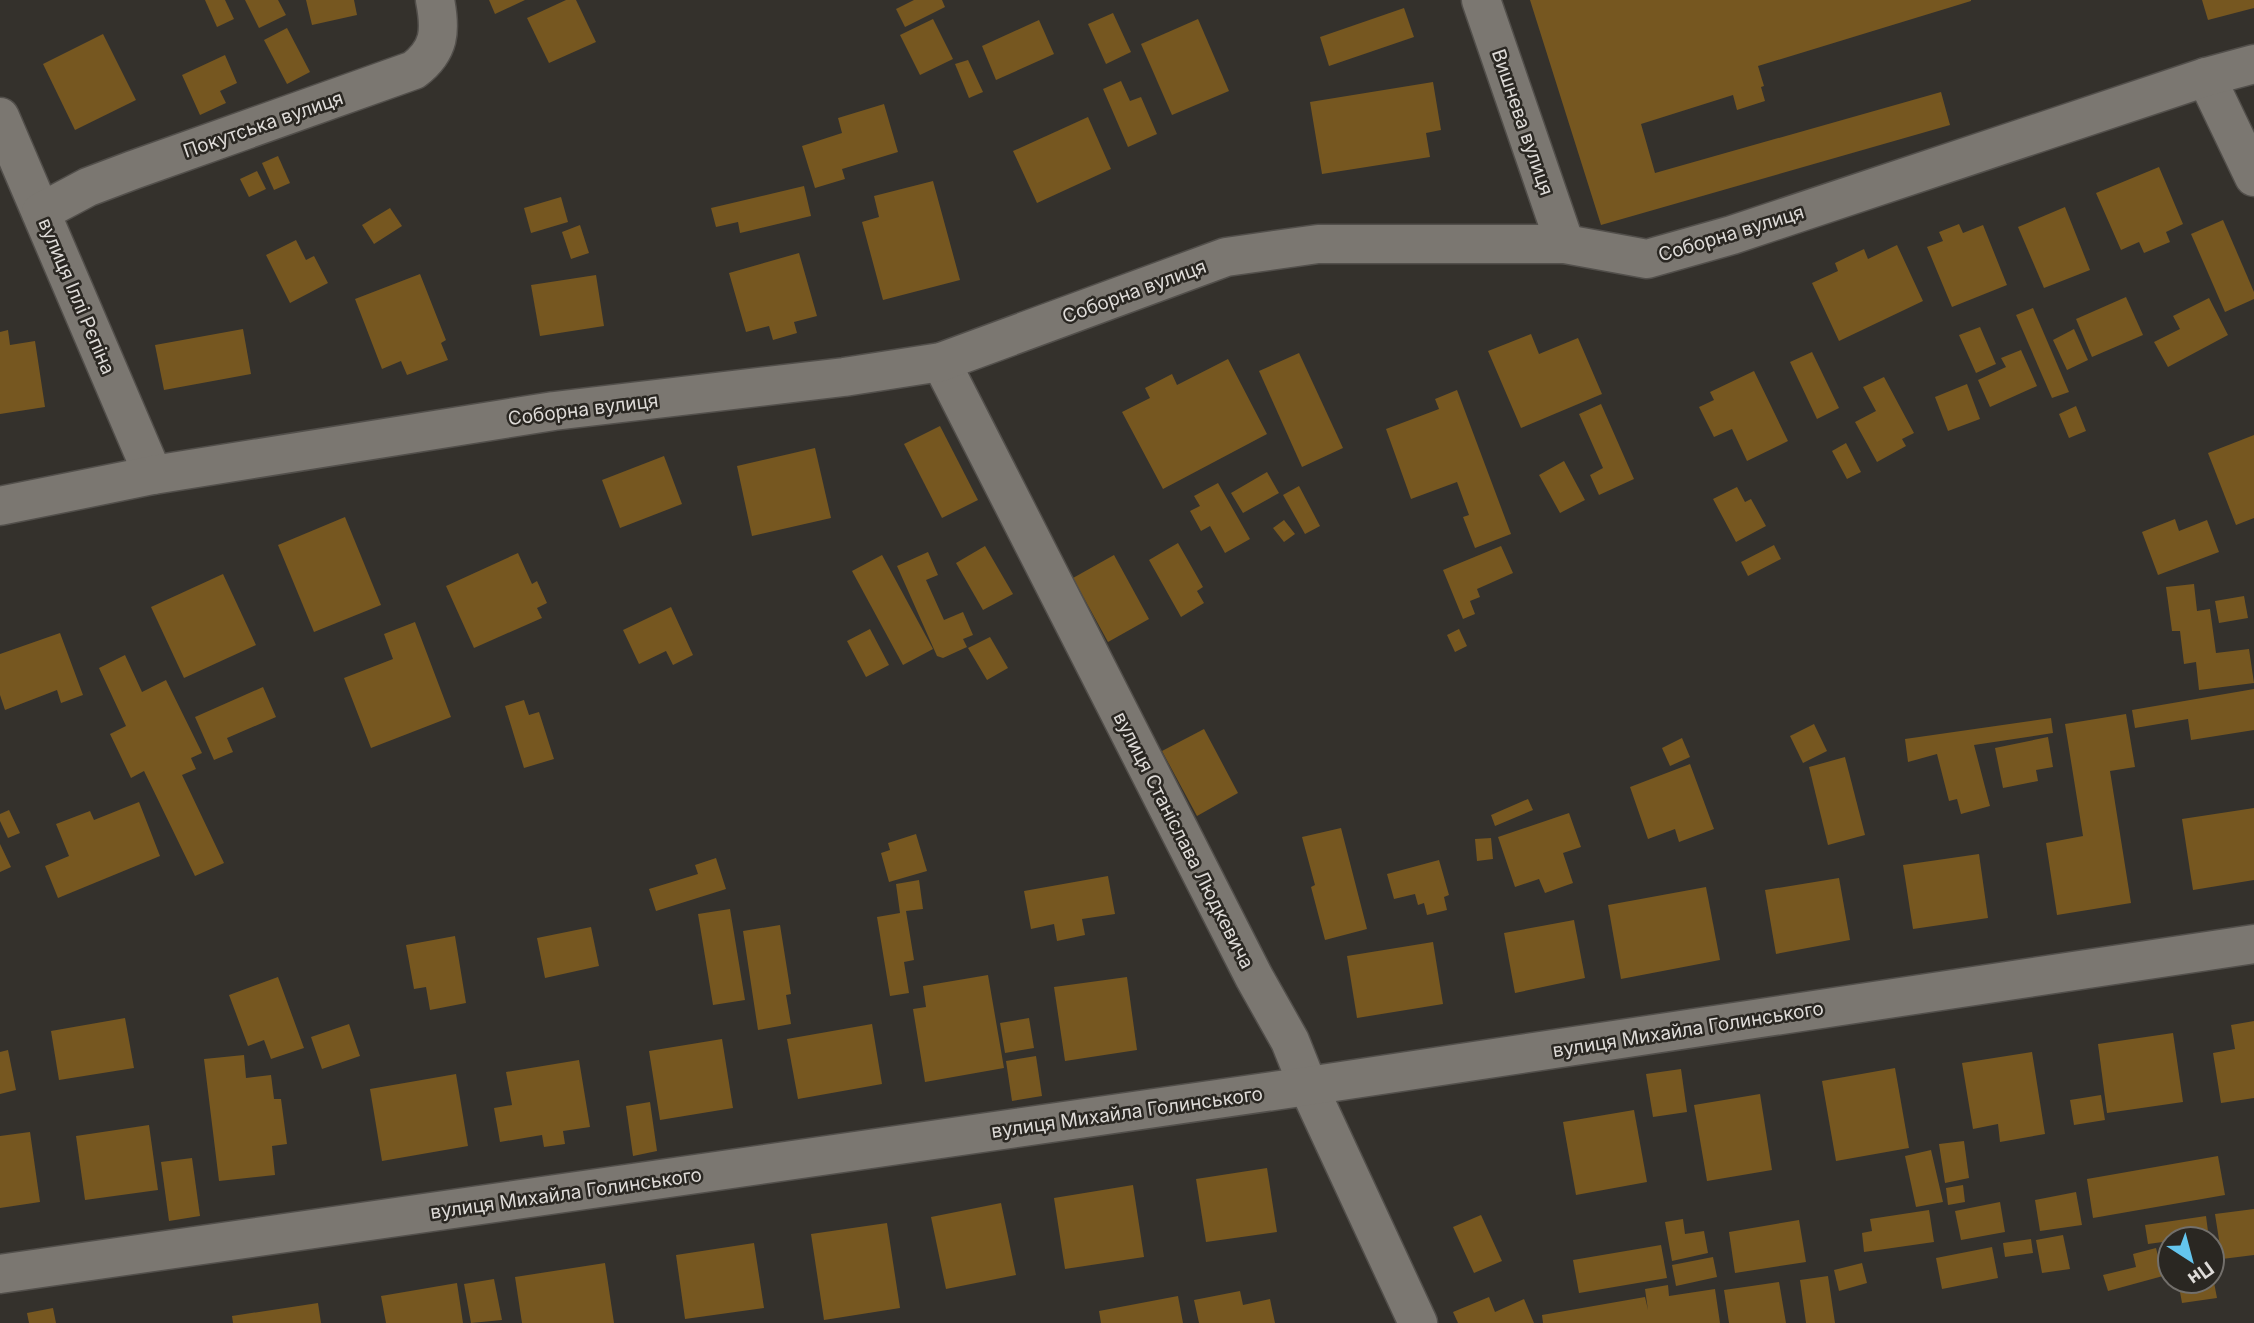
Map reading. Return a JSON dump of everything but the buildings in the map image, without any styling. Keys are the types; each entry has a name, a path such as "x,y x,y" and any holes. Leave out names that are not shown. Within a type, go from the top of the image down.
{"street":[{"name":"Покутська вулиця","path":"41,212 88,187 414,70 430,58 437,38 438,14 435,0"},
{"name":"Вишнева вулиця","path":"1481,0 1565,244"},
{"name":"Соборна вулиця","path":"0,506 153,475 554,411 844,377 941,362 1226,257 1318,244 1565,244 1647,259 1732,235 2206,77 2254,64"},
{"path":"2206,77 2254,177"},
{"name":"вулиця Іллі Рєпіна","path":"0,117 153,475"},
{"name":"вулиця Станіслава Людкевича","path":"941,362 1248,965 1290,1041 1308,1086 1418,1323"},
{"name":"вулиця Михайла Голинського","path":"0,1274 1308,1086 2254,944"}]}
